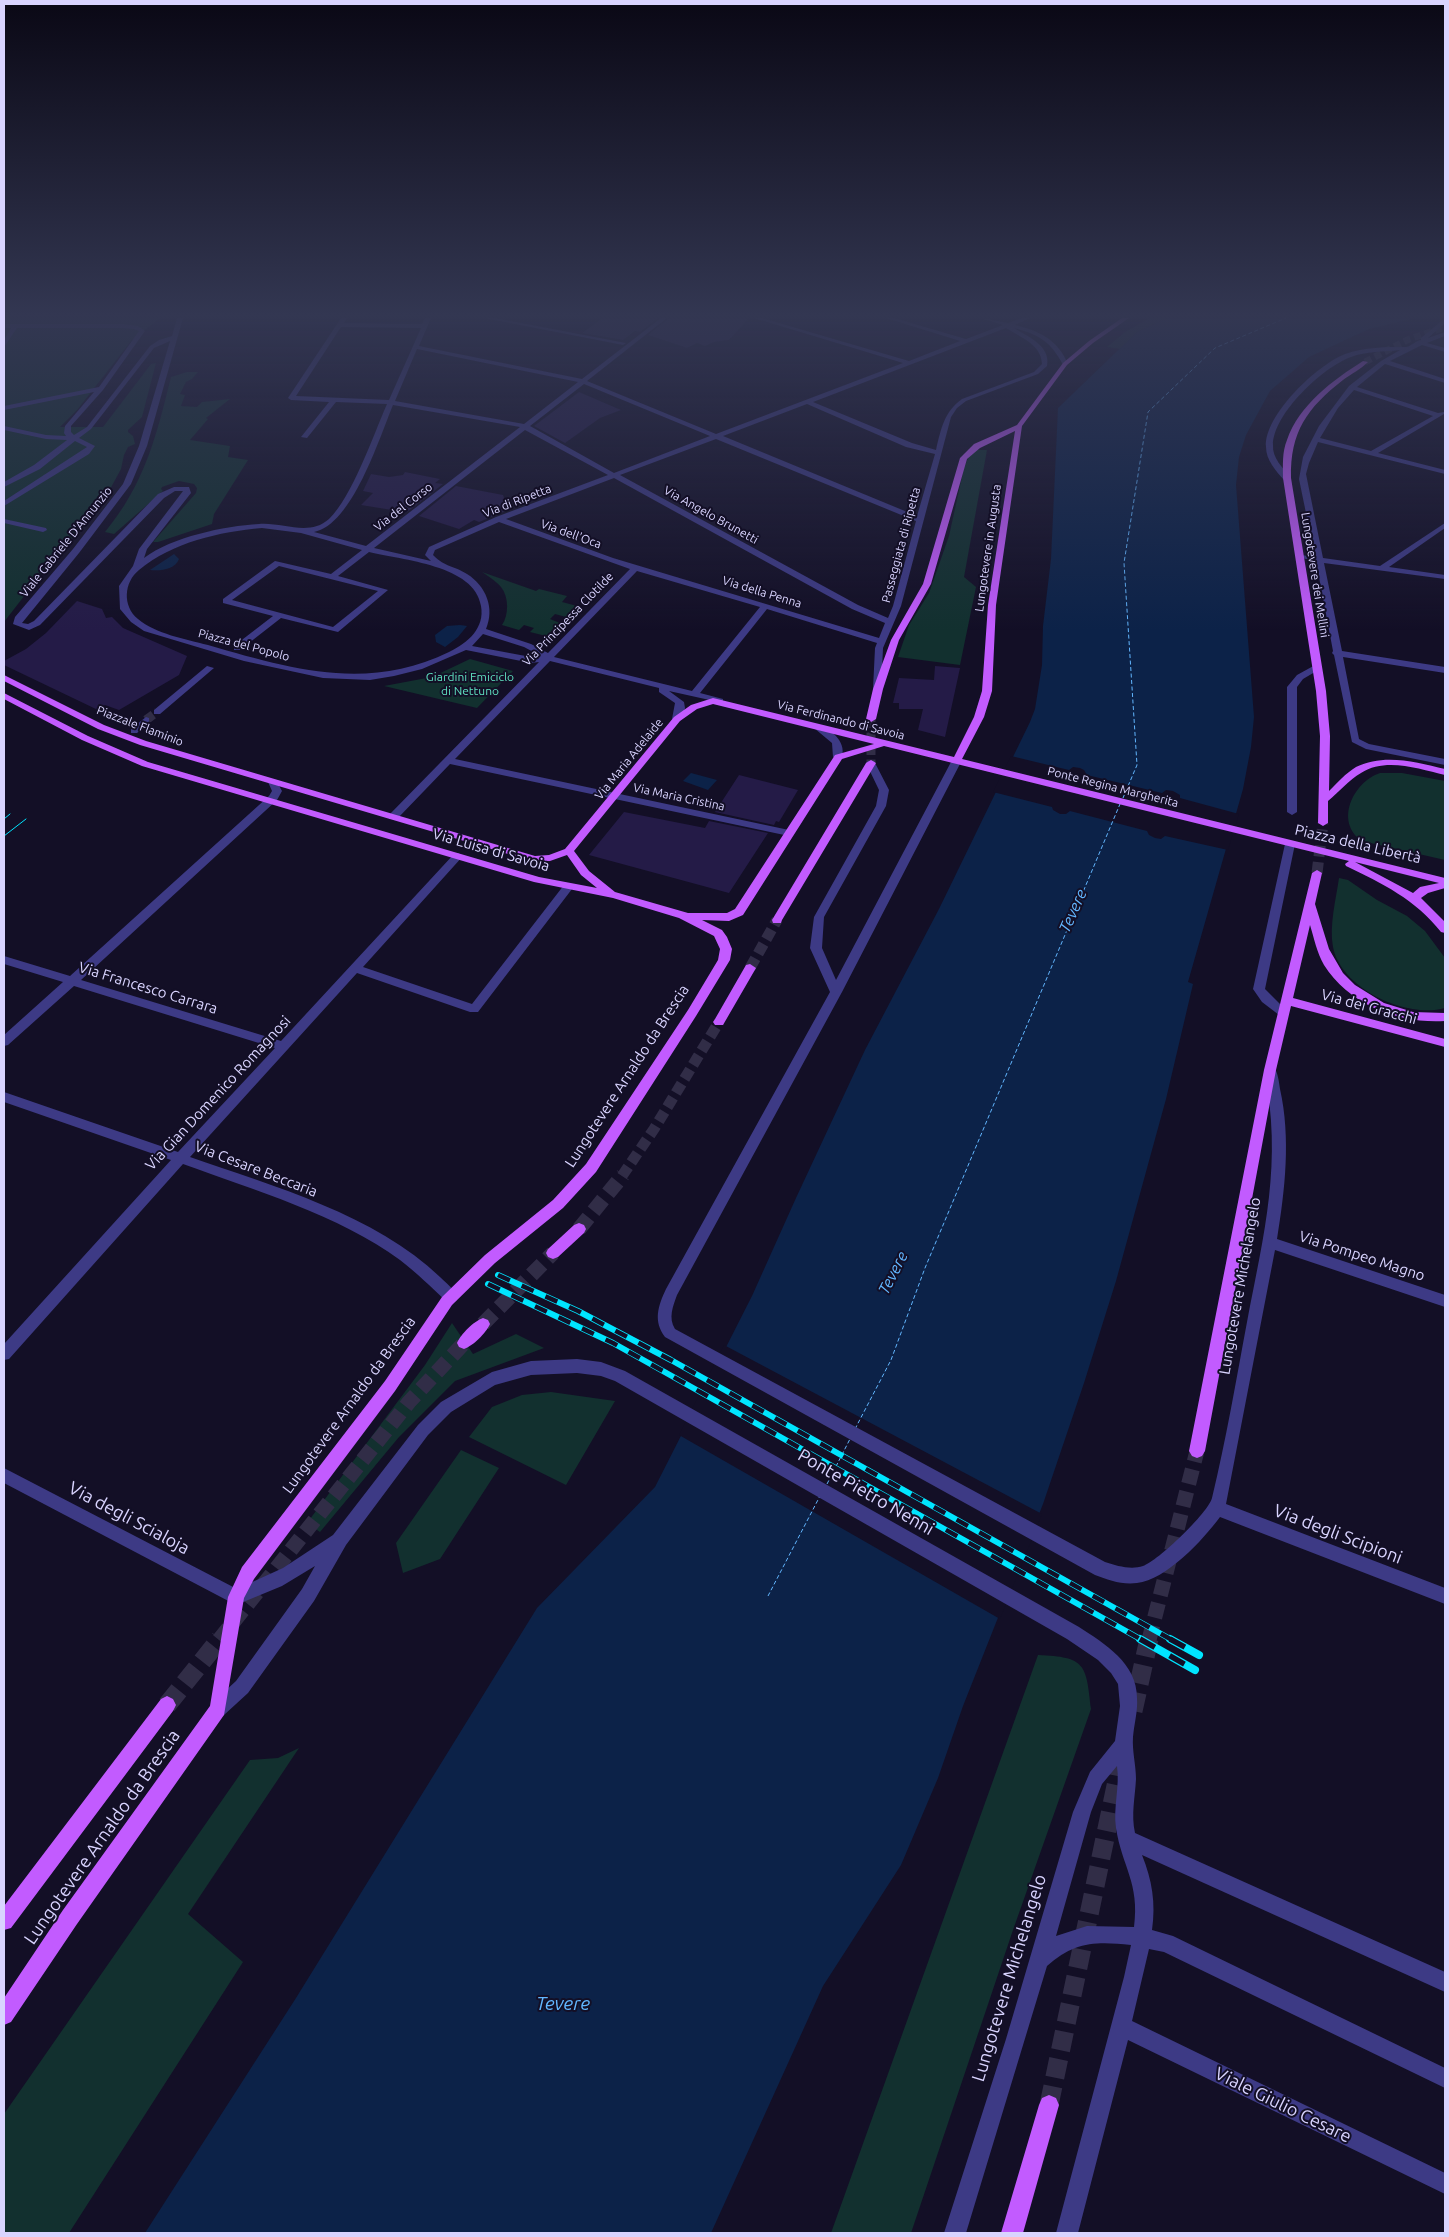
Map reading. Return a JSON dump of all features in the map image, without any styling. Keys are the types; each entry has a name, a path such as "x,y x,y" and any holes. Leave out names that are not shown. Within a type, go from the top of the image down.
{"main road":[{"name":"Lungotevere in Augusta","path":"956,762 979,717 987,691 992,605 1019,426 1022,422"},
{"name":"Lungotevere dei Mellini","path":"1300,422 1287,454 1287,478 1301,557 1306,608 1317,667 1324,736 1323,823"},
{"name":"Passeggiata di Ripetta","path":"878,689 895,640 927,584 964,458 972,449 1019,426"},
{"name":"Piazzale Flaminio","path":"4,678 101,726 142,743 304,790"},
{"path":"871,719 878,689"},
{"path":"4,696 85,738 140,762 269,801"},
{"name":"Via Ferdinando di Savoia","path":"720,701 956,762"},
{"name":"Via Maria Adelaide","path":"570,851 677,719 700,704 720,701"},
{"path":"683,915 722,917 740,912 838,758 882,744"},
{"name":"Ponte Regina Margherita","path":"956,762 1263,837"},
{"path":"777,920 871,763"},
{"path":"1323,800 1356,772 1371,766 1400,763 1445,772"},
{"name":"Via Luisa di Savoia","path":"304,790 535,859 555,857 570,851"},
{"name":"Via Luisa di Savoia","path":"269,801 568,887 613,895 683,915"},
{"name":"Piazza della Libertà","path":"1263,837 1445,883"},
{"path":"570,851 585,873 613,895"},
{"path":"1327,853 1384,880 1414,898 1431,912 1445,929"},
{"name":"Lungotevere Michelangelo","path":"1197,1451 1270,1070 1318,873"},
{"path":"1414,898 1424,890 1445,883"},
{"path":"1310,904 1326,957 1334,971 1348,985 1365,997 1396,1012 1424,1017 1445,1017"},
{"name":"Lungotevere Arnaldo da Brescia","path":"4,2015 70,1917 218,1709 236,1597 255,1563 390,1386 450,1297 490,1259 558,1204 599,1158 697,1005 724,960 726,944 714,930 683,915"},
{"path":"719,1022 750,968"},
{"name":"Via dei Gracchi","path":"1286,1000 1445,1043"},
{"path":"553,1254 579,1229"},
{"path":"464,1343 483,1324"},
{"name":"Lungotevere Arnaldo da Brescia","path":"4,1921 167,1706"},
{"path":"1012,2233 1049,2105"}],"street":[{"path":"4,504 27,491 90,448 89,445 67,433 68,426 71,422"},
{"path":"4,485 37,467 90,428 94,422"},
{"name":"Viale Gabriele D'Annunzio","path":"137,567 142,549 187,493 186,489 174,489 161,496 37,623 29,627 17,624 18,619 76,551 127,484 143,446 150,422"},
{"path":"305,438 317,422"},
{"name":"Piazza del Popolo","path":"300,530 322,538 438,564 464,576 482,593 486,613 482,630 464,647 418,667 369,678 322,677 280,668 205,647 141,626 126,610 121,597 124,585 137,567 151,557 175,545 218,532 262,526 300,530 316,530 326,526 346,503 383,422"},
{"name":"Via Angelo Brunetti","path":"504,422 524,426 616,476 858,622"},
{"name":"Via del Corso","path":"368,549 529,422"},
{"path":"684,422 920,520"},
{"name":"Via di Ripetta","path":"438,564 430,557 430,552 443,543 499,519 753,422"},
{"path":"856,422 909,445 937,452"},
{"name":"Passeggiata di Ripetta","path":"878,689 879,648 890,622 946,422"},
{"path":"1278,422 1269,442 1271,455 1287,478"},
{"name":"Lungotevere dei Mellini","path":"1324,422 1304,466 1302,483 1306,490 1320,559 1336,653 1353,735 1360,744 1445,762"},
{"path":"1373,453 1425,422"},
{"path":"4,428 46,438 74,438"},
{"path":"1315,439 1445,472"},
{"name":"Via dell'Oca","path":"499,519 636,567"},
{"path":"4,521 43,530"},
{"path":"1382,568 1445,525"},
{"path":"332,577 368,549"},
{"path":"1301,557 1445,577"},
{"path":"278,563 384,590 335,630 280,615 226,600 278,563"},
{"name":"Via della Penna","path":"636,567 765,606 858,622 881,641"},
{"name":"Via Principessa Clotilde","path":"393,817 636,567"},
{"path":"694,695 765,606"},
{"name":"Piazza del Popolo","path":"237,648 280,615"},
{"path":"858,622 890,622"},
{"path":"482,630 498,638 540,650 548,658"},
{"path":"464,647 531,660 548,658 720,701"},
{"path":"1336,653 1445,670"},
{"path":"1292,812 1292,687 1300,677 1317,667"},
{"path":"157,712 210,668"},
{"path":"648,684 677,700 680,708 677,719"},
{"path":"134,731 146,720"},
{"path":"819,728 836,742 840,748 838,758"},
{"name":"Via Maria Cristina","path":"447,760 789,833"},
{"path":"956,762 836,992 671,1292 664,1312 667,1330 675,1337 1101,1569 1119,1576 1151,1572 1178,1550 1217,1508"},
{"path":"836,992 816,948 819,917 881,806 884,790 871,763"},
{"path":"4,1042 192,874 269,801 277,791 273,782"},
{"path":"1283,1014 1262,995 1259,985 1290,844"},
{"name":"Via Gian Domenico Romagnosi","path":"4,1354 157,1183 458,856"},
{"path":"355,968 474,1010 568,887"},
{"name":"Via Francesco Carrara","path":"4,960 283,1046"},
{"name":"Lungotevere Michelangelo","path":"1217,1508 1223,1486 1270,1242 1280,1160 1278,1102 1270,1070"},
{"name":"Via Cesare Beccaria","path":"4,1097 181,1158 319,1210 375,1237 414,1261 432,1276 450,1297"},
{"name":"Via Pompeo Magno","path":"1270,1242 1445,1301"},
{"name":"Lungotevere Arnaldo da Brescia","path":"218,1709 242,1687 308,1595 340,1539 423,1430 446,1407 482,1384 531,1368 562,1365 601,1369 639,1386"},
{"name":"Ponte Pietro Nenni","path":"639,1386 1074,1633 1103,1654 1125,1680 1130,1702 1124,1744"},
{"name":"Via degli Scialoja","path":"4,1475 236,1597"},
{"name":"Via degli Scipioni","path":"1217,1508 1445,1596"},
{"name":"Lungotevere Arnaldo da Brescia","path":"236,1597 263,1588 302,1567 340,1539"},
{"path":"1067,2233 1134,1977 1142,1936 1143,1886 1128,1839 1123,1814 1127,1779 1124,1744"},
{"name":"Lungotevere Michelangelo","path":"954,2233 1089,1791 1096,1778 1124,1744"},
{"path":"1128,1839 1445,1982"},
{"path":"1038,1961 1056,1946 1073,1938 1098,1935 1142,1936 1185,1950 1445,2078"},
{"name":"Viale Giulio Cesare","path":"1121,2026 1445,2184"}],"green space":[{"path":"4,422 65,422 60,427 103,427 107,422 136,422 128,430 133,436 135,444 128,447 121,469 102,504 42,573 4,622"},
{"path":"159,422 205,422 190,440 230,446 228,457 248,460 214,514 212,524 153,542 196,493 197,488 194,484 179,481 162,487 163,491 114,534 105,532 130,496 140,477"},
{"path":"975,450 987,450 964,577 976,587 960,665 898,657 909,625 929,593 949,536 964,468 969,456"},
{"name":"Giardini Emiciclo di Nettuno","path":"482,572 536,591 539,589 567,596 562,602 577,606 566,617 555,614 550,619 560,623 546,636 530,632 534,628 524,625 519,630 502,625 507,611 506,596 499,585"},
{"name":"Giardini Emiciclo di Nettuno","path":"470,659 513,671 477,708 384,686 432,677"},
{"path":"1380,773 1402,773 1445,781 1445,860 1362,841 1354,833 1349,824 1350,803 1362,785"},
{"path":"1339,878 1348,880 1377,900 1407,916 1425,931 1445,958 1445,1008 1430,1010 1413,1009 1395,1005 1362,988 1349,976 1339,962 1332,939 1333,912"},
{"path":"452,1323 473,1354 516,1334 544,1348 455,1381 399,1437 320,1532 307,1523 425,1365"},
{"path":"551,1392 615,1401 566,1485 469,1437 492,1407 522,1395"},
{"path":"461,1450 499,1468 440,1559 403,1573 396,1543"},
{"path":"1038,1655 1066,1658 1075,1661 1081,1666 1085,1673 1091,1709 1013,1930 911,2233 831,2233"},
{"path":"299,1748 188,1914 243,1962 69,2233 4,2233 4,2114 250,1760 278,1758"}],"water":[{"name":"Tevere","path":"1057,422 1253,422 1246,435 1239,457 1236,485 1254,717 1251,747 1243,789 1188,982 1193,984 1166,1099 1116,1281 1043,1504 963,1706 938,1778 901,1865 823,1986 711,2233 145,2233 296,1998 537,1608 655,1487 752,1296 865,1050 939,909 1030,722 1035,709 1042,665 1043,626 1051,559"},
{"path":"174,554 179,559 171,568 150,570"},
{"path":"447,626 467,626 458,637 445,647 436,642 435,635"},
{"path":"691,773 717,780 708,790 683,781"}],"pier":[{"path":"1011,756 1069,770 1073,767 1080,768 1087,775 1162,793 1166,790 1173,791 1180,795 1180,798 1239,814 1228,850 1165,836 1161,839 1155,838 1149,835 1147,831 1070,811 1066,814 1060,814 1053,810 1052,807 993,792"},
{"path":"724,1345 1042,1514 1000,1619 679,1435"}],"building":[{"path":"539,422 594,422 565,443 534,426"},
{"path":"405,472 440,479 435,483 443,484 407,512 395,508 392,510 361,505 373,493 363,491 371,474 389,477 403,475"},
{"path":"456,486 503,495 508,510 479,522 474,520 459,529 419,516"},
{"path":"77,601 102,609 106,618 112,617 123,628 187,656 179,675 119,710 105,705 98,710 4,665 4,661 26,649 46,633"},
{"path":"935,666 960,668 945,737 918,730 923,709 899,709 899,703 893,703 899,678 934,680"},
{"path":"739,775 798,790 779,822 776,821 774,825 715,812"},
{"path":"624,812 705,828 709,821 768,833 729,893 589,855"}],"ferry route":[{"path":"1123,798 1137,765 1124,563 1146,422"},
{"path":"855,1429 891,1360 925,1268 1120,804"},
{"path":"827,1484 850,1439"},
{"path":"768,1596 820,1496"}],"tunnel":[{"path":"146,720 157,712"},
{"path":"871,719 871,763"},
{"path":"1317,873 1323,823"},
{"path":"750,968 777,920"},
{"path":"622,1176 654,1129 719,1022"},
{"path":"579,1229 623,1175"},
{"path":"483,1324 553,1253"},
{"path":"219,1640 409,1402 464,1343"},
{"path":"1149,1640 1197,1451"},
{"path":"167,1705 220,1639"},
{"path":"1133,1711 1149,1639"},
{"path":"1049,2105 1121,1762"}],"tram line":[{"path":"4,819 10,814"},
{"path":"4,836 26,819"}],"railway":[{"path":"498,1275 578,1311 671,1360 1172,1640"},
{"path":"488,1284 613,1343 1142,1640"},
{"path":"1140,1639 1195,1670"},
{"path":"1170,1639 1199,1655"}]}
